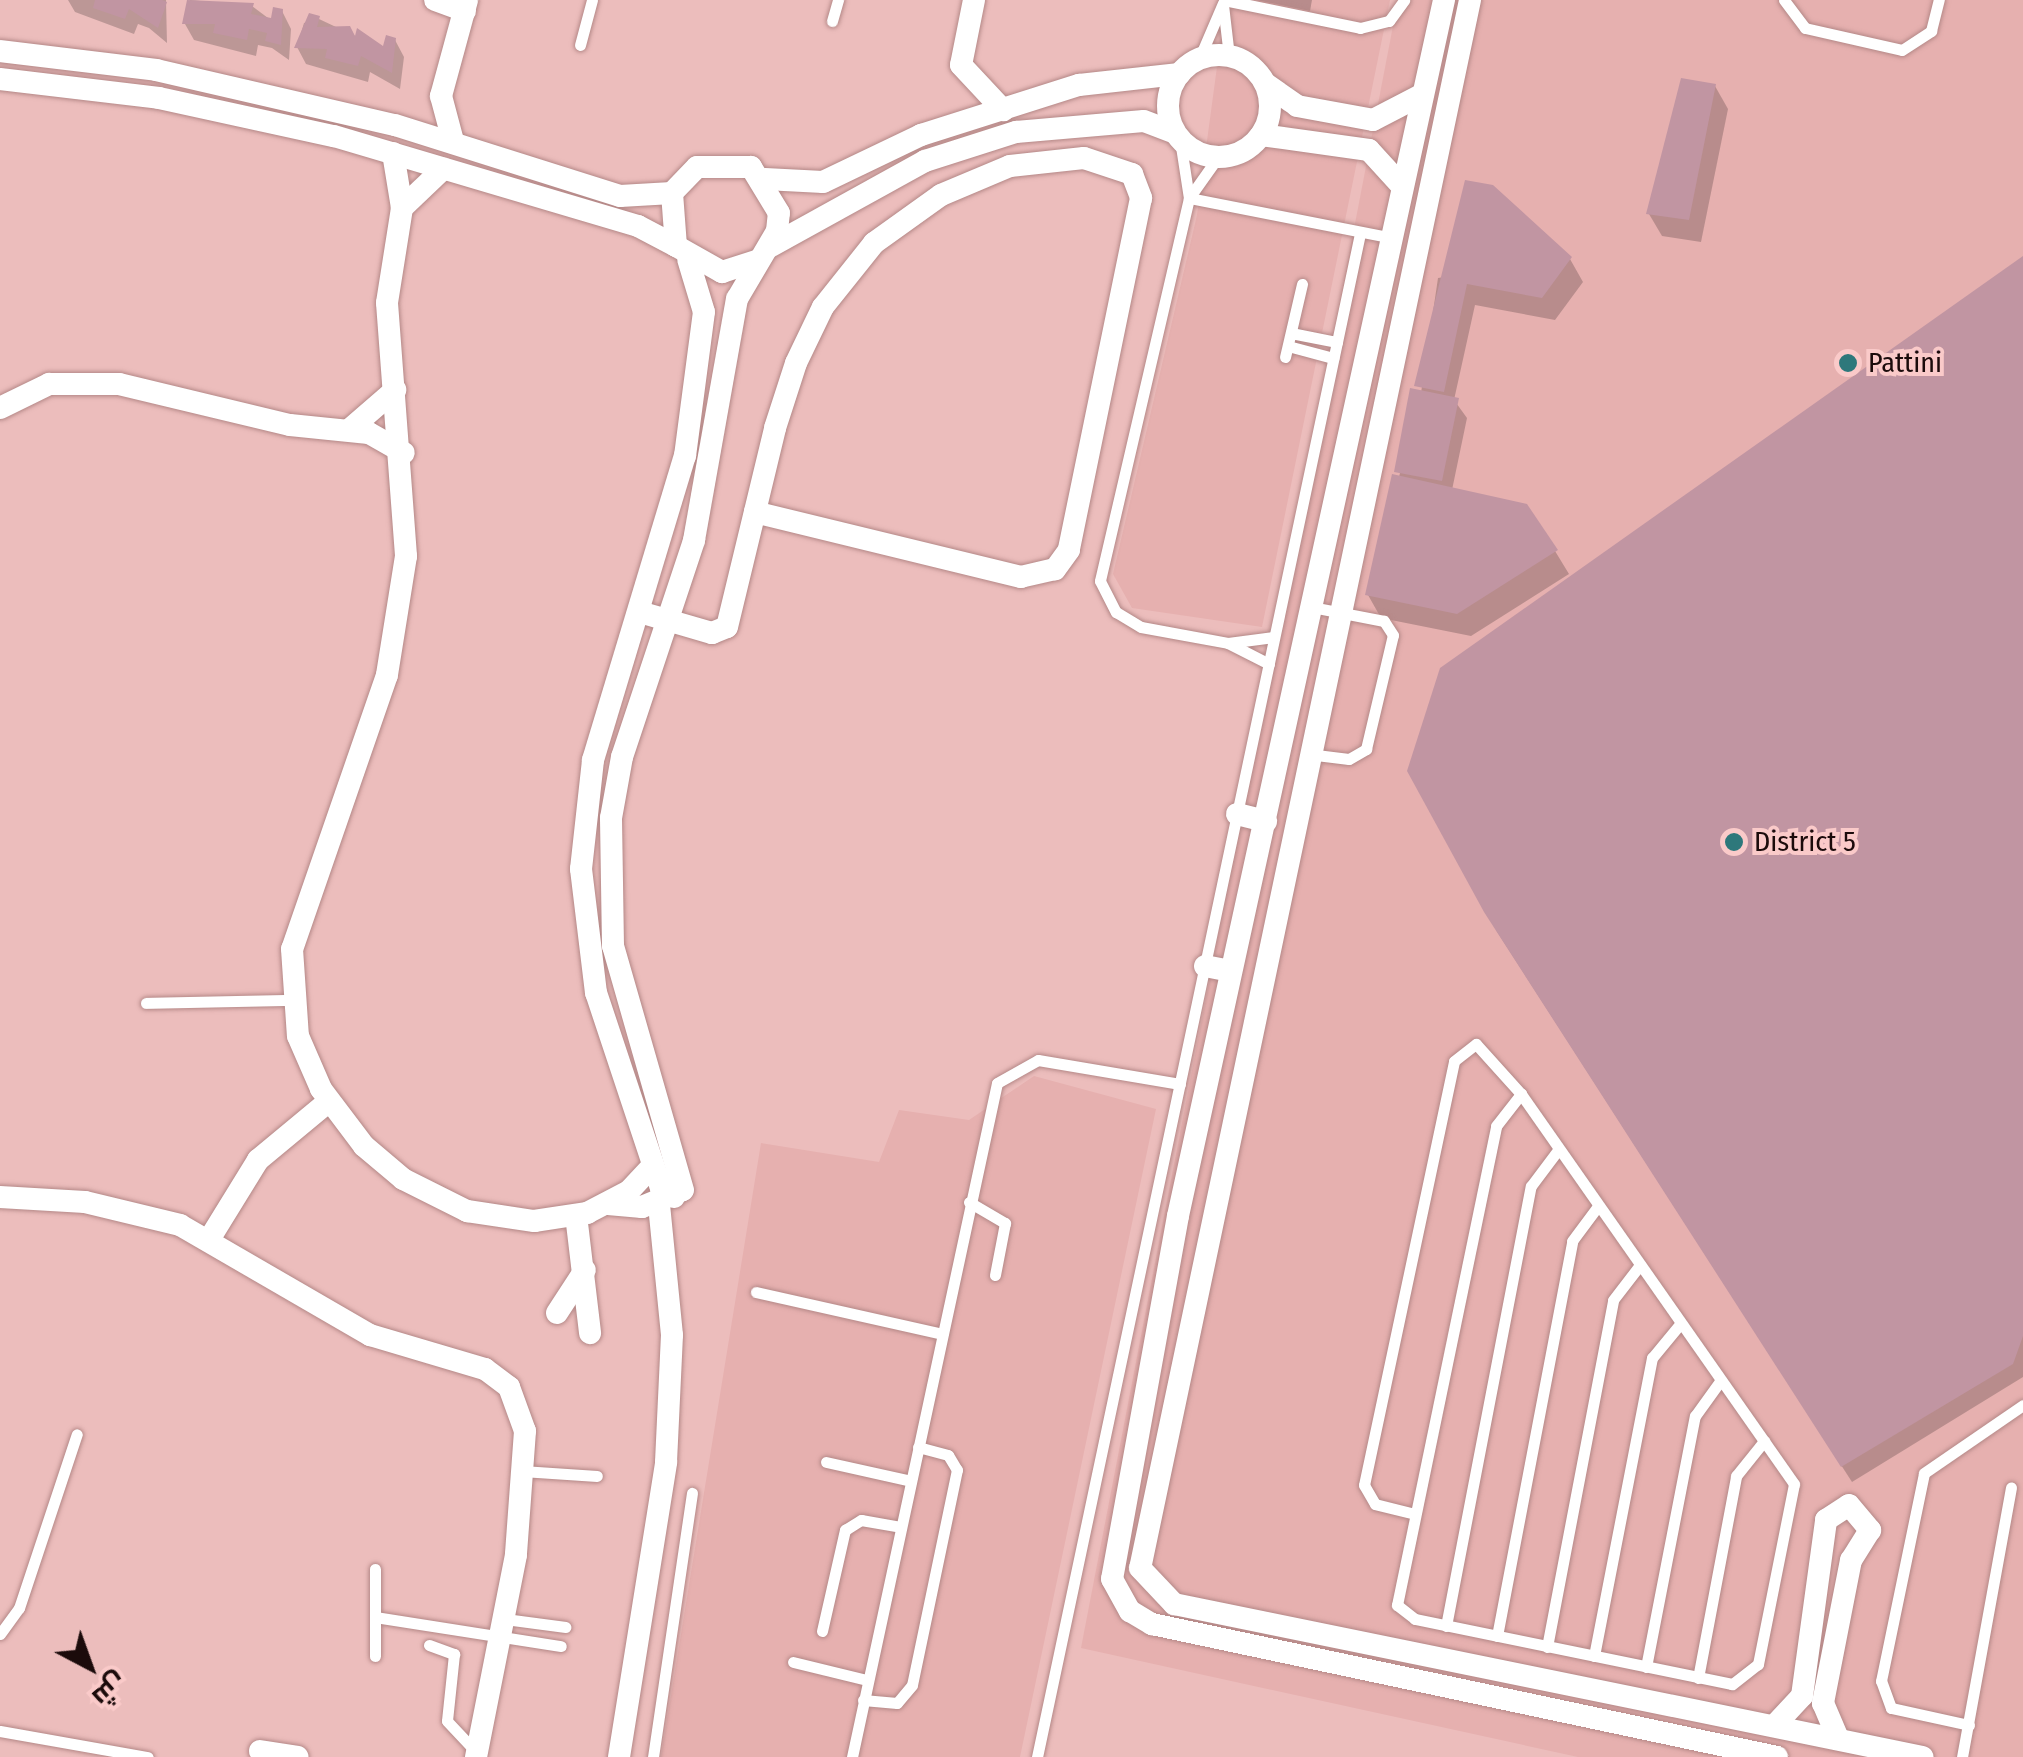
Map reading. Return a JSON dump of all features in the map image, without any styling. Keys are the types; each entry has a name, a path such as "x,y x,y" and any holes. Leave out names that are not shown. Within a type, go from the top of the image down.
{"street":[{"path":"434,0 466,6 441,96 453,142"},
{"path":"952,123 966,78 960,54 974,0"},
{"path":"1444,0 1400,184 1392,238 1178,1216 1112,1579 1130,1611 1152,1624 1323,1665 1777,1757"},
{"path":"1470,0 1207,1222 1140,1568 1174,1604 1923,1757"},
{"path":"0,51 92,59 406,128 620,196 672,193 714,161 765,179 823,182 952,123 1110,79 1179,74"},
{"path":"1178,136 1168,103 1179,74 1199,59 1229,56 1297,106 1374,120 1423,94"},
{"path":"0,78 276,123 393,153 638,226 722,272 762,254 885,180 925,161 1056,123 1114,121 1178,136 1218,157 1261,135 1369,150 1400,184"},
{"path":"966,78 1003,110"},
{"path":"1110,79 1114,121"},
{"path":"1261,135 1266,84"},
{"path":"1051,95 1056,123"},
{"path":"406,128 441,96"},
{"path":"276,123 282,99"},
{"path":"393,153 402,208 387,303 404,452 406,556 387,675 302,917 291,1000 330,1101 383,1163 449,1204 516,1220 576,1215 608,1204 666,1200 684,1184 609,921 614,792 708,478 732,319 779,213 765,179"},
{"path":"643,612 712,633 727,627 755,512 784,396 823,307 914,210 940,195 1059,158 1118,164 1137,181 1064,560 1045,575 1021,577 755,512"},
{"path":"925,161 940,195"},
{"path":"402,208 443,169"},
{"path":"885,180 914,210"},
{"path":"619,1757 666,1462 672,1335 666,1200 583,924 590,778 678,488 699,350 703,298 682,252 672,193"},
{"path":"0,408 49,384 119,384 290,425 350,429 404,452"},
{"path":"350,429 395,390"},
{"path":"1339,474 1368,479"},
{"path":"1237,814 1266,820"},
{"path":"583,924 609,921"},
{"path":"1205,966 1232,971"},
{"path":"219,1242 231,1205 258,1160 330,1101"},
{"path":"608,1204 653,1164"},
{"path":"0,1196 117,1208 219,1242 370,1336 497,1376 522,1413 521,1470 503,1627 477,1755"},
{"path":"576,1215 590,1333"},
{"path":"1178,1216 1207,1222"},
{"path":"557,1313 585,1270"},
{"path":"1774,1726 1802,1696 1826,1520 1856,1506 1870,1530 1850,1560 1823,1703 1838,1739"},
{"path":"1323,1665 1328,1635"},
{"path":"260,1751 298,1757"}],"lane":[{"path":"580,45 592,0"},
{"path":"832,20 838,0"},
{"path":"1223,1 1360,28 1389,20 1404,0"},
{"path":"1784,0 1805,28 1902,50 1931,31 1939,0"},
{"path":"1223,1 1229,56"},
{"path":"1199,59 1223,1"},
{"path":"1178,136 1189,198"},
{"path":"1218,157 1189,198 1100,580 1116,612 1141,626 1228,643 1269,664"},
{"path":"1189,198 1392,238"},
{"path":"1037,1757 1360,232"},
{"path":"1288,346 1302,284"},
{"path":"1288,346 1337,342"},
{"path":"1288,346 1334,358"},
{"path":"1308,754 1349,759 1366,749 1393,635 1384,622 1312,607"},
{"path":"1228,643 1274,637"},
{"path":"146,1004 291,1000"},
{"path":"1411,1512 1375,1504 1364,1484 1459,1050 1481,1046 1521,1094 1764,1441 1797,1501 1758,1664 1739,1682 1698,1678 1408,1616 1395,1598 1496,1126 1521,1094"},
{"path":"852,1757 993,1092 1010,1068 1038,1060 1180,1084"},
{"path":"1446,1626 1532,1186 1558,1150"},
{"path":"970,1202 1005,1223 995,1276"},
{"path":"1497,1636 1572,1241 1598,1206"},
{"path":"1547,1646 1613,1300 1640,1264"},
{"path":"756,1292 942,1334"},
{"path":"1594,1656 1652,1358 1681,1323"},
{"path":"1646,1667 1695,1416 1721,1380"},
{"path":"1968,1725 1891,1708 1881,1681 1924,1473 2023,1404"},
{"path":"0,1634 19,1608 77,1434"},
{"path":"1698,1678 1736,1476 1764,1441"},
{"path":"862,1700 904,1699 916,1666 957,1470 948,1455 918,1448"},
{"path":"826,1462 911,1481"},
{"path":"521,1470 598,1476"},
{"path":"1962,1757 2011,1486"},
{"path":"653,1757 692,1493"},
{"path":"822,1631 845,1530 861,1520 900,1527"},
{"path":"2007,1523 2023,1526"},
{"path":"375,1569 375,1656"},
{"path":"375,1618 565,1627"},
{"path":"503,1627 561,1646"},
{"path":"429,1645 454,1654 446,1721 477,1755"},
{"path":"793,1662 867,1680"},
{"path":"1622,1695 1628,1663"},
{"path":"0,1732 148,1757"}],"shaded area":[{"path":"1226,0 1390,0 1262,627 1132,608 1113,574 1197,215"},
{"name":"District 5","path":"1398,0 2023,0 2023,1757 1578,1757 1081,1648"},
{"path":"1034,1076 1156,1109 1020,1757 661,1757 761,1143 879,1162 899,1110 969,1120"}],"building":[{"path":"95,0 167,2 158,28 129,9 125,19 93,8"},
{"path":"187,0 254,3 251,14 271,18 273,7 283,9 281,45 265,41 267,33 249,29 247,40 213,33 215,24 182,24"},
{"path":"309,13 320,16 317,27 350,26 355,36 357,28 383,46 386,35 396,38 392,73 361,56 358,66 325,58 327,49 294,48"},
{"path":"1681,78 1716,84 1689,220 1646,214"},
{"path":"1465,180 1493,185 1572,257 1542,298 1467,284 1444,392 1414,386"},
{"name":"District 5","path":"2023,256 2023,1336 2013,1364 1841,1467 1484,912 1407,771 1440,668"},
{"path":"1410,388 1459,398 1442,481 1394,472"},
{"path":"1392,474 1527,504 1558,550 1457,614 1365,595"}],"place":[{"name":"Pattini","path":"1848,363"},
{"name":"District 5","path":"1734,842"}]}
